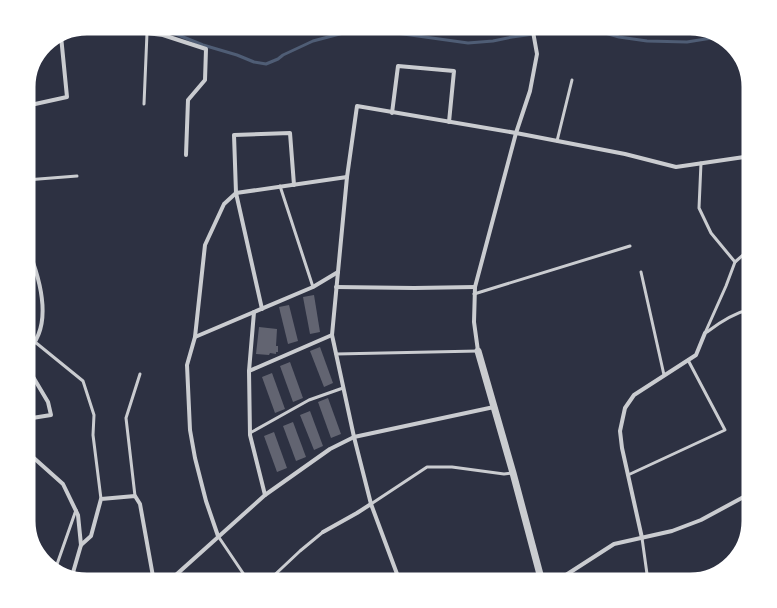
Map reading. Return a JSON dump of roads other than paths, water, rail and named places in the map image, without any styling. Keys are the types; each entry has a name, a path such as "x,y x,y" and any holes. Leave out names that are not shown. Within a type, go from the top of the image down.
{"street":[{"path":"147,33 164,35 206,49 205,80 188,100 186,155"},
{"path":"533,33 537,54 530,91 516,133 475,287 474,322 478,352 513,473 540,575"},
{"path":"33,104 67,97 61,39"},
{"path":"392,112 398,66 454,71 449,122"},
{"path":"397,575 371,504 354,437 332,335 347,177 357,106 516,133 625,154 676,167 744,157"},
{"path":"262,309 236,193 234,135 290,133 294,185"},
{"path":"218,536 206,501 195,458 190,430 187,365 196,337 205,245 224,204 236,193 347,177"},
{"path":"33,264 39,281 43,308 39,330 33,346"},
{"path":"196,337 313,287 338,272"},
{"path":"336,287 475,287"},
{"path":"254,312 249,371 250,433 266,495"},
{"path":"642,538 622,448 620,431 625,408 634,395 696,355 705,333"},
{"path":"249,371 332,335"},
{"path":"33,377 48,402 51,415 33,418"},
{"path":"176,575 218,536 266,495 330,448 354,437 494,407"},
{"path":"33,457 63,484 78,515 81,545 73,573"},
{"path":"81,545 91,536 101,499 134,496 140,504 153,575"},
{"path":"566,575 614,544 672,531 701,520 744,497"},
{"path":"323,532 371,504"}],"lane":[{"path":"144,104 147,33"},
{"path":"557,141 572,80"},
{"path":"701,163 699,208 711,233 734,262"},
{"path":"33,179 77,176"},
{"path":"280,186 313,287"},
{"path":"474,294 630,246"},
{"path":"705,333 726,286 734,262 744,254"},
{"path":"641,272 664,375"},
{"path":"705,333 722,321 744,311"},
{"path":"35,342 83,381 94,415 93,436 101,499"},
{"path":"336,354 478,352"},
{"path":"628,475 725,430 688,360"},
{"path":"134,496 126,418 140,374"},
{"path":"250,433 309,400 343,388"},
{"path":"371,504 427,467 452,467 504,474 513,473"},
{"path":"57,566 76,510"},
{"path":"274,575 323,532"},
{"path":"218,536 244,575"},
{"path":"642,538 648,575"}],"waterway":[{"path":"173,33 203,45 237,55 254,62 266,64 313,41 343,33"},
{"path":"396,33 468,43 493,41 538,33"},
{"path":"605,33 619,37 647,41 687,42 712,38"}]}
